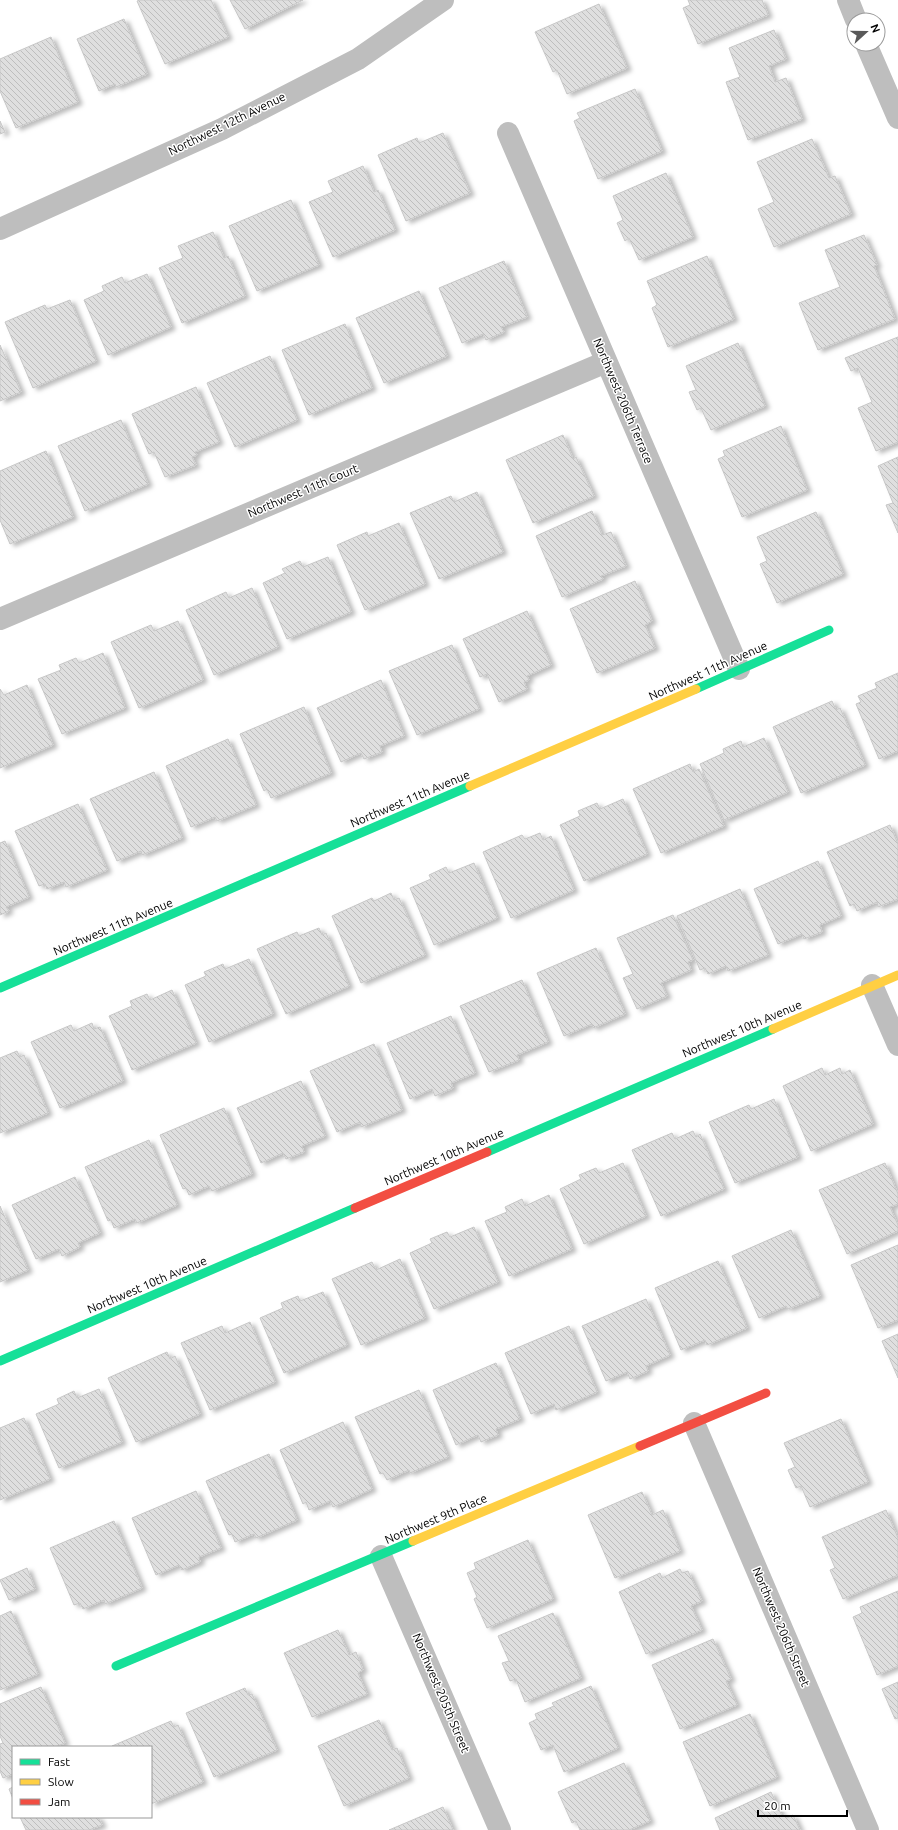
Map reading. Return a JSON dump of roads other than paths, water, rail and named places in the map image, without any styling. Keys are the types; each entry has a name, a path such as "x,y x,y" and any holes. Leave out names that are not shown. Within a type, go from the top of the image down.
{"street":[{"name":"Northwest 12th Avenue","path":"0,229 236,122 358,59 443,0"},
{"path":"848,0 853,12"},
{"path":"869,52 898,118"},
{"name":"Northwest 206th Terrace","path":"508,133 739,669"},
{"name":"Northwest 11th Court","path":"0,619 606,362"},
{"name":"Northwest 11th Avenue","path":"0,988 644,712 829,630"},
{"name":"Northwest 10th Avenue","path":"0,1361 898,975"},
{"path":"872,985 898,1045"},
{"name":"Northwest 9th Place","path":"116,1666 766,1393"},
{"name":"Northwest 206th Street","path":"694,1423 868,1830"},
{"name":"Northwest 205th Street","path":"381,1556 500,1830"}]}
